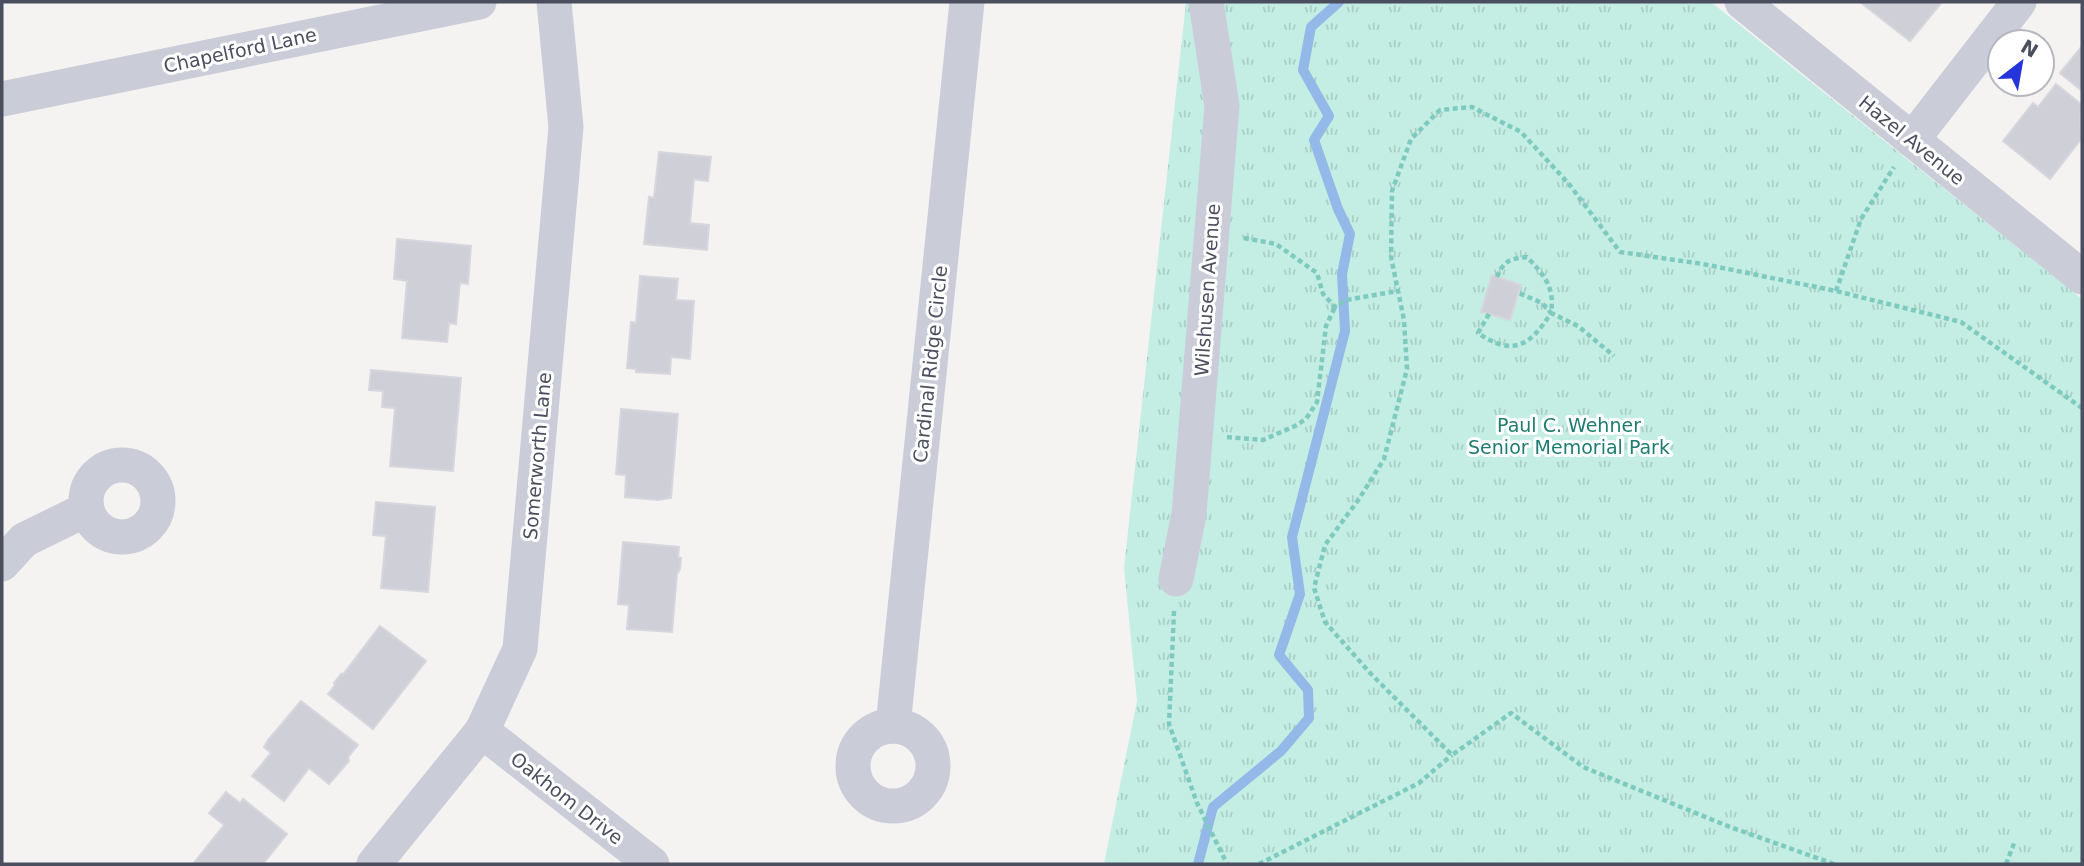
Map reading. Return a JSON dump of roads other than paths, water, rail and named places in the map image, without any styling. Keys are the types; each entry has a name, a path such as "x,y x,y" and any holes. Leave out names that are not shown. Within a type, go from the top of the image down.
{"street":[{"name":"Chapelford Lane","path":"2,99 479,2"},
{"name":"Somerworth Lane","path":"374,864 482,731 520,649 566,127 554,2"},
{"name":"Cardinal Ridge Circle","path":"893,726 967,2"},
{"name":"Wilshusen Avenue","path":"1176,579 1189,514 1222,106 1206,2"},
{"name":"Hazel Avenue","path":"1742,2 2082,277"},
{"path":"1912,140 2019,2"},
{"path":"2,564 24,540 87,509"},
{"name":"Oakhom Drive","path":"482,731 652,864"}],"waterway":[{"path":"1198,864 1213,807 1281,751 1309,718 1308,690 1279,655 1300,594 1292,537 1345,331 1342,274 1350,234 1338,209 1314,140 1329,116 1303,70 1311,27 1339,2"}],"park label":[{"name":"Paul C. Wehner Senior Memorial Park","path":"1569,436"}]}
